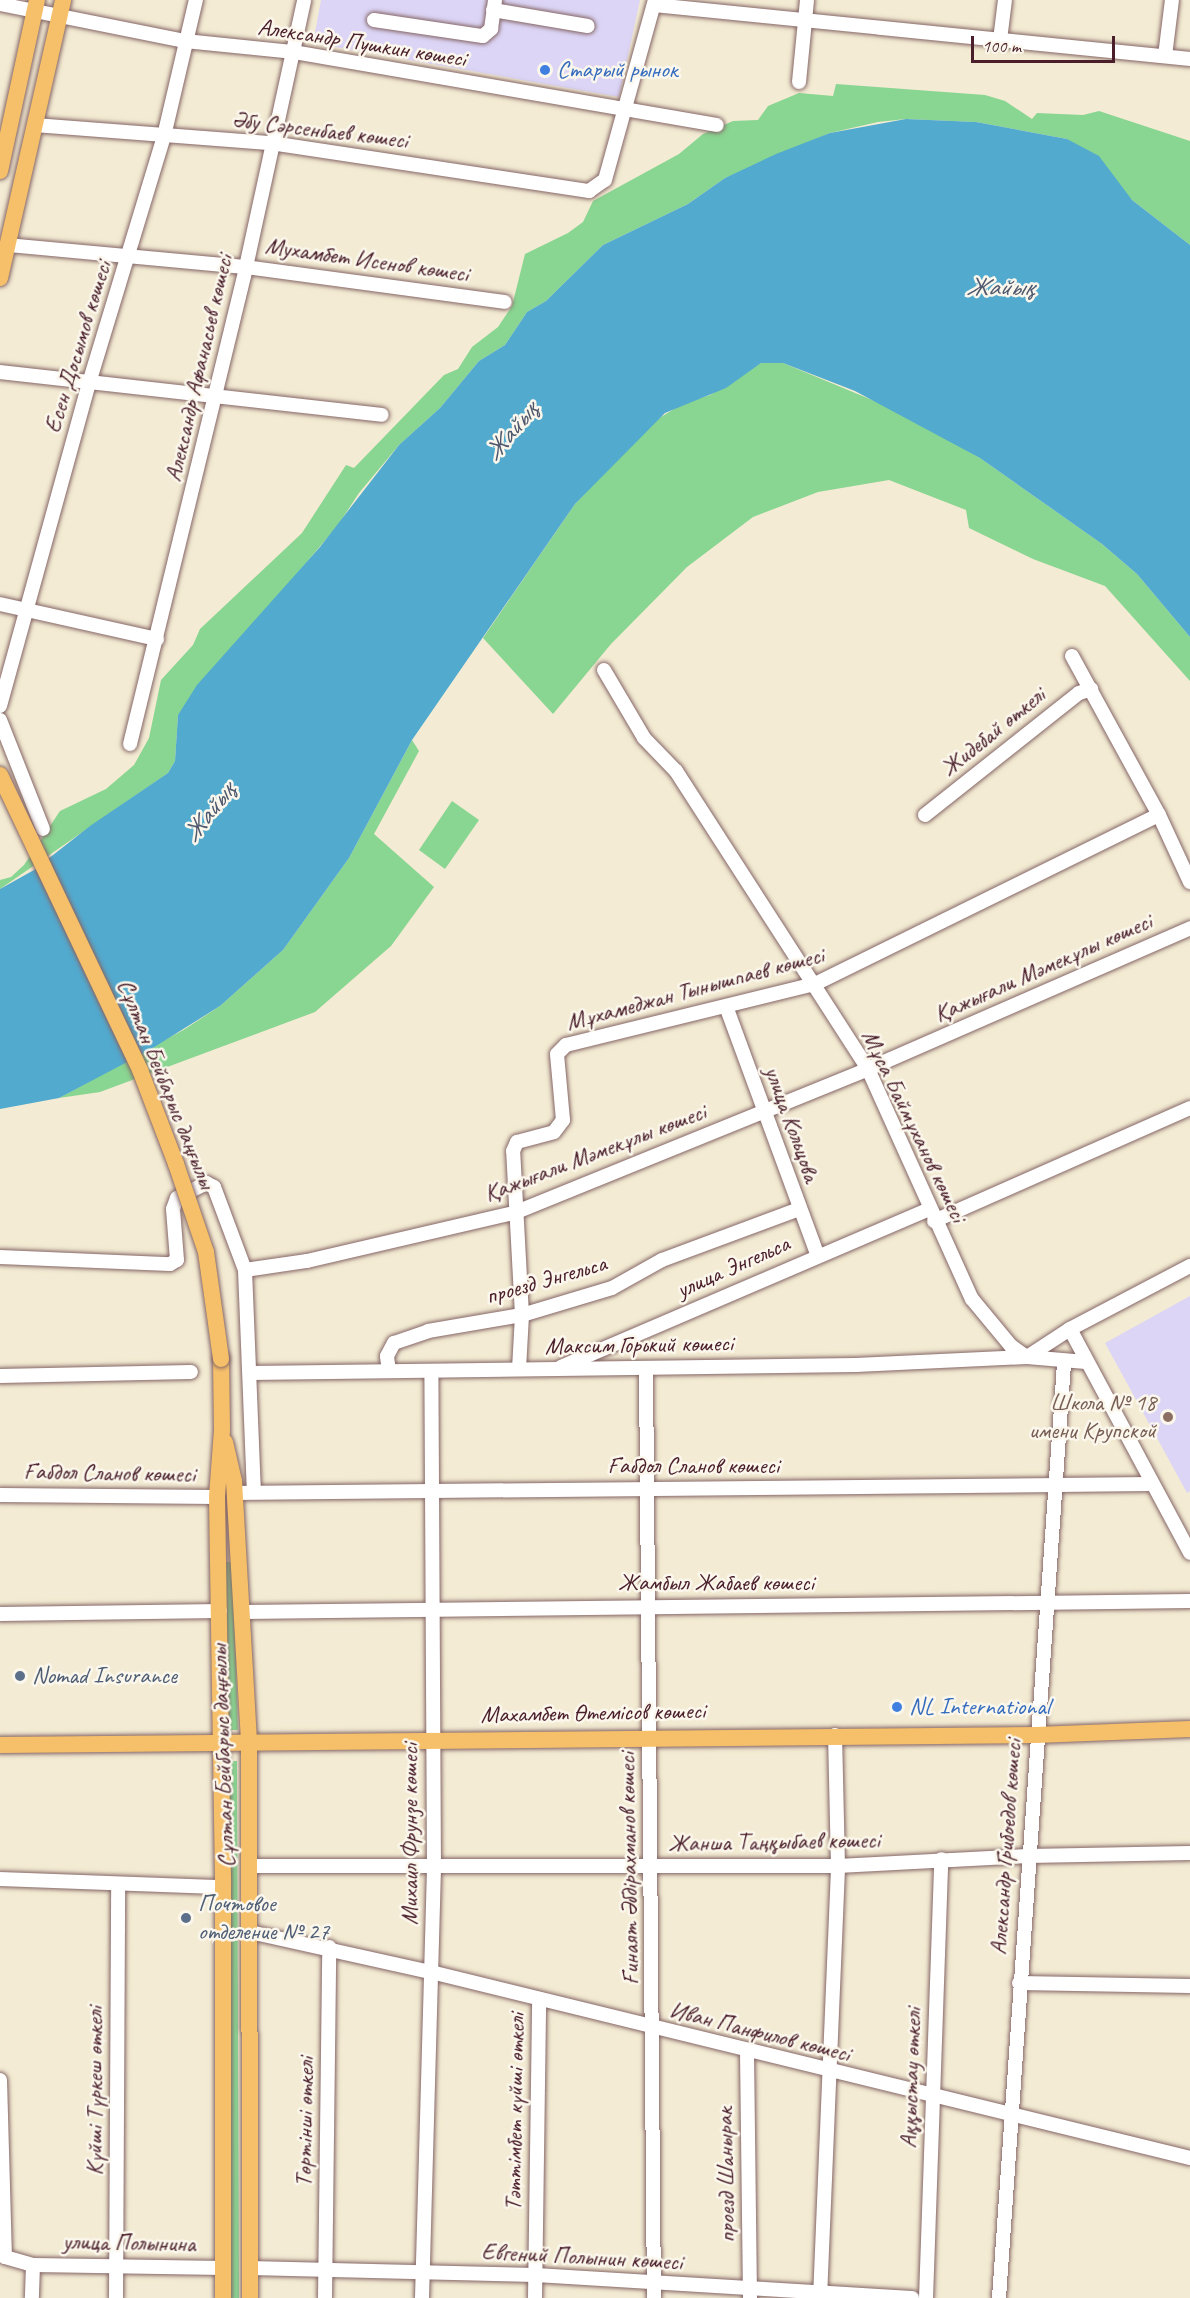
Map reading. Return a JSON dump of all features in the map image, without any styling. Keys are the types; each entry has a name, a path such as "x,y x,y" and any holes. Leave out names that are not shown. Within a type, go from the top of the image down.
{"main road":[{"path":"0,278 63,0"},
{"path":"0,171 5,119 35,5"},
{"name":"Сұлтан Бейбарыс даңғылы","path":"0,775 140,1070 206,1252 221,1359 222,1430 218,1497 224,1887 224,2298"},
{"name":"Сұлтан Бейбарыс даңғылы","path":"222,1430 234,1493 249,1743 250,2298"},
{"name":"Махамбет Өтемісов көшесі","path":"0,1745 650,1736 1036,1735 1188,1728"}],"street":[{"name":"Есен Досымов көшесі","path":"0,706 89,383 129,259 164,136 196,0"},
{"name":"Александр Афанасьев көшесі","path":"130,744 216,396 304,0"},
{"path":"799,82 807,0"},
{"path":"1000,40 1005,0"},
{"path":"1165,56 1172,0"},
{"path":"624,110 654,3 806,21 1190,59"},
{"name":"Александр Пушкин көшесі","path":"0,4 35,5 59,17 185,41 294,52 717,125"},
{"path":"374,20 483,36 491,29 494,5 588,26"},
{"name":"Әбу Сәрсенбаев көшесі","path":"35,124 271,143 589,191 598,187 605,180 624,110"},
{"name":"Мухамбет Исенов көшесі","path":"8,245 129,259 246,267 505,302"},
{"path":"0,372 382,415"},
{"path":"0,604 157,639"},
{"path":"1072,656 1159,815 1190,882"},
{"name":"Мұса Баймұханов көшесі","path":"604,670 644,738 676,771 815,984 868,1070 972,1299 1011,1346 1027,1358"},
{"name":"Жидебай өткелі","path":"925,815 1079,693 1091,689"},
{"path":"0,725 44,829"},
{"name":"Мұхамеджан Тынышпаев көшесі","path":"519,1369 522,1315 513,1213 513,1151 517,1142 554,1132 563,1120 557,1054 566,1045 727,1009 815,984 1159,815"},
{"name":"Қажығали Мәмекұлы көшесі","path":"245,1270 307,1261 513,1213 868,1070 1190,928"},
{"name":"улица Кольцова","path":"727,1009 817,1254"},
{"name":"улица Энгельса","path":"556,1369 817,1254 932,1215 1190,1108"},
{"path":"0,1257 170,1264 177,1260 173,1209 177,1198 206,1183 214,1187 245,1270 251,1373 254,1492"},
{"name":"проезд Энгельса","path":"389,1371 387,1356 394,1343 428,1331 522,1315 612,1288 662,1260 799,1209"},
{"path":"1027,1358 1070,1329 1190,1266"},
{"path":"1070,1329 1190,1553"},
{"name":"Максим Горький көшесі","path":"251,1373 856,1365 1027,1358 1064,1363 1086,1362"},
{"name":"Александр Грибоедов көшесі","path":"999,2298 1036,1735 1064,1363"},
{"name":"Ғинаят Әбдірахманов көшесі","path":"646,1368 654,2298"},
{"name":"Михаил Фрунзе көшесі","path":"422,2298 434,1869 431,1371"},
{"path":"0,1376 191,1372"},
{"name":"Ғабдол Сланов көшесі","path":"234,1493 1151,1484"},
{"name":"Ғабдол Сланов көшесі","path":"0,1495 218,1497"},
{"name":"Жамбыл Жабаев көшесі","path":"242,1612 648,1605 1190,1602"},
{"path":"0,1614 220,1611"},
{"path":"821,2295 832,2072 838,1866 836,1736"},
{"name":"Жанша Таңқыбаев көшесі","path":"250,1866 434,1869 838,1866 941,1859 1190,1853"},
{"name":"Аққыстау өткелі","path":"926,2298 941,1859"},
{"path":"0,1879 224,1887"},
{"name":"Күйші Түркеш өткелі","path":"116,2298 118,1885"},
{"name":"Иван Панфилов көшесі","path":"250,1932 329,1947 653,2029 1190,2158"},
{"name":"Төртінші өткелі","path":"325,2298 329,1947"},
{"path":"1019,1983 1190,1986"},
{"name":"Тәттімбет күйші өткелі","path":"535,2298 539,1999"},
{"name":"проезд Шанырак","path":"747,2052 750,2293"},
{"name":"улица Полынина","path":"0,2080 5,2256 33,2265 224,2268"},
{"path":"32,2298 33,2265"},
{"name":"Евгений Полынин көшесі","path":"250,2268 535,2275 654,2282 750,2293 912,2298"}],"shaded area":[{"name":"Старый рынок","path":"321,0 640,0 619,97 313,43"},
{"name":"Школа № 18 имени Крупской","path":"1190,1296 1190,1491 1187,1493 1105,1343"}],"green space":[{"path":"836,84 985,95 1005,101 1032,119 1037,113 1083,115 1099,111 1190,141 1190,245 1132,200 1067,139 976,122 906,119 878,122 830,133 725,178 688,204 603,245 546,301 527,312 505,345 479,361 440,408 399,445 359,493 338,525 178,715 175,761 168,773 0,889 0,880 11,877 24,865 60,811 106,789 134,765 149,738 161,680 193,645 200,629 302,533 346,465 354,468 444,375 458,369 472,347 498,327 512,306 525,254 568,233 583,222 593,201 679,154 703,134 733,121 758,120 768,106 799,93 833,96"},
{"path":"761,363 783,363 901,412 980,458 1102,544 1137,574 1190,637 1190,681 1105,586 1033,559 969,528 966,510 889,480 818,492 753,517 687,567 611,644 553,714 483,638 575,504 653,422 682,404 710,395"},
{"path":"412,740 419,751 374,834 434,887 391,946 315,1012 100,1092 59,1098 185,1029 220,1006 283,950 349,858"},
{"path":"452,801 479,820 445,869 419,850"},
{"path":"224,1562 233,1562 238,1730 229,1730"},
{"path":"227,1761 237,1761 239,2298 229,2298"}],"water":[{"name":"Жайық","path":"906,119 976,122 1067,139 1099,156 1132,200 1190,245 1190,637 1137,574 1102,544 980,458 855,391 783,363 761,363 726,388 665,413 575,504 412,740 349,858 283,950 220,1006 148,1051 59,1098 0,1109 0,889 34,870 90,826 168,773 175,761 178,715 197,685 320,547 399,445 440,408 479,361 505,345 527,312 546,301 603,245 688,204 725,178 776,154 830,133"}],"place":[{"name":"Старый рынок","path":"545,70"},
{"name":"Школа № 18 имени Крупской","path":"1168,1417"},
{"name":"Nomad Insurance","path":"20,1676"},
{"name":"NL International","path":"897,1707"},
{"name":"Почтовое отделение № 27","path":"186,1918"}]}
